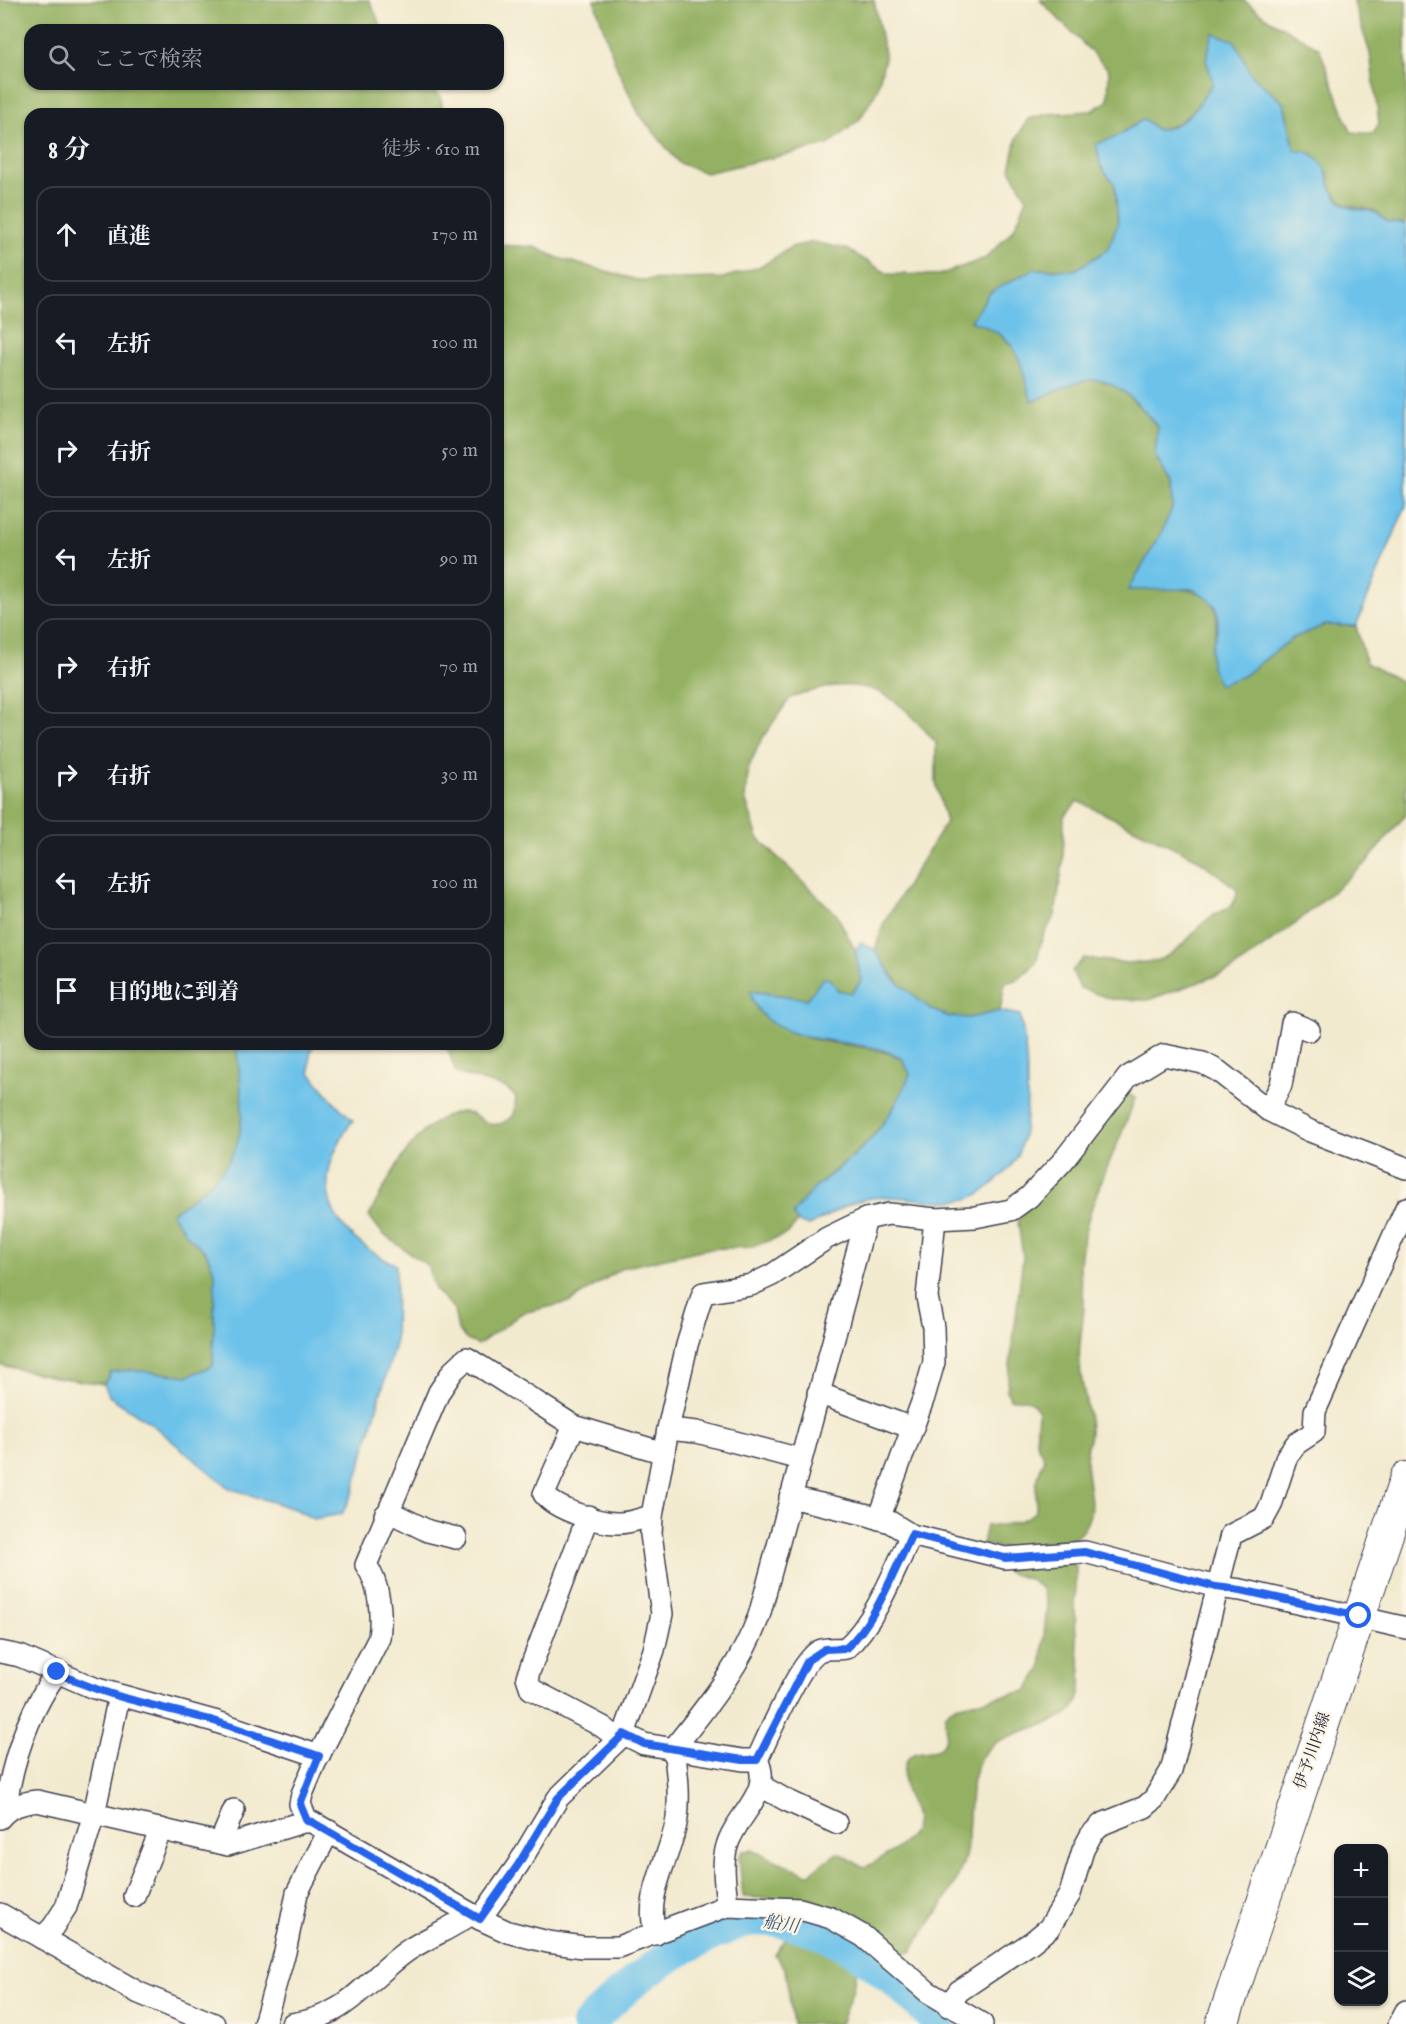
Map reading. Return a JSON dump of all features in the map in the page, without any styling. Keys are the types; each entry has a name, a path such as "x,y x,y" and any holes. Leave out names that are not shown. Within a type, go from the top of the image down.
{"main road":[{"name":"伊予川内線","path":"1222,2024 1406,1478"}],"street":[{"path":"1268,1110 1281,1085 1292,1023 1309,1030"},
{"path":"305,2023 348,2004 381,1971 428,1938 475,1917 518,1865 558,1798 621,1737 654,1650 662,1614 651,1534 652,1516 687,1345 703,1293 752,1285 772,1275 827,1238 866,1218 890,1214 934,1220 975,1217 1011,1210 1029,1197 1063,1161 1128,1077 1164,1055 1203,1063 1218,1071 1268,1110 1310,1131 1406,1168"},
{"path":"948,2006 959,1991 1032,1942 1048,1928 1070,1894 1083,1850 1102,1824 1145,1807 1163,1787 1171,1771 1230,1535 1264,1518 1271,1505 1287,1456 1296,1444 1314,1432 1315,1411 1406,1208"},
{"path":"656,1934 652,1924 652,1904 677,1817 678,1774 674,1748 732,1673 751,1638 866,1218"},
{"path":"879,1519 934,1362 933,1327 927,1296 934,1220"},
{"path":"307,1821 300,1804 319,1756 378,1638 380,1625 376,1586 373,1575 366,1565 385,1515 439,1392 453,1371 467,1358 574,1426 664,1453"},
{"path":"818,1393 912,1428"},
{"path":"574,1426 544,1494 549,1501 565,1509 619,1523 652,1516"},
{"path":"668,1429 697,1432 800,1459"},
{"path":"790,1497 879,1519 912,1534 1005,1558 1085,1552 1216,1587 1241,1590 1406,1628"},
{"path":"385,1515 398,1516 428,1531 456,1538"},
{"path":"588,1516 527,1677 527,1684 531,1689 621,1737 644,1744 743,1760 757,1760"},
{"path":"757,1760 808,1660 825,1649 846,1648 853,1642 881,1597 912,1534"},
{"path":"0,1652 20,1656 74,1681 119,1696 213,1721 319,1756"},
{"path":"3,1815 25,1727 41,1694 57,1672"},
{"path":"42,1938 53,1927 66,1907 94,1814 119,1696"},
{"path":"728,1906 726,1849 730,1836 761,1786 763,1771 757,1760"},
{"path":"761,1786 786,1800 836,1822"},
{"path":"3,1815 23,1803 37,1801 220,1843 239,1843 307,1821 329,1831 475,1917 508,1932 583,1947 618,1947 728,1906 800,1909 831,1918 863,1936 928,1992 948,2006 982,2024"},
{"path":"220,1843 234,1810"},
{"path":"134,1896 161,1829"},
{"path":"264,2024 285,1952 297,1893 329,1831"},
{"path":"0,1914 139,1993 214,2024"},
{"path":"1399,2024 1406,2011"}],"green space":[{"path":"0,0 369,0 380,24 24,24 24,90 435,90 441,100 442,108 24,108 24,1050 237,1050 243,1106 239,1137 228,1166 203,1192 172,1213 189,1237 206,1252 215,1273 213,1366 188,1376 131,1370 111,1372 104,1384 54,1377 0,1365"},
{"path":"594,0 874,0 885,58 877,90 860,119 828,145 706,173 679,163 639,114 617,68"},
{"path":"1040,0 1243,0 1270,20 1319,48 1351,132 1373,134 1379,123 1370,53 1353,0 1406,0 1406,224 1387,222 1376,211 1346,205 1330,189 1328,172 1295,150 1284,104 1251,74 1235,41 1206,59 1213,82 1196,107 1184,119 1167,128 1157,130 1144,119 1114,138 1096,144 1101,167 1115,185 1118,224 1107,250 1075,270 1034,269 989,293 971,321 994,329 1018,352 1032,401 1077,383 1090,380 1101,381 1120,389 1137,403 1158,427 1155,456 1171,483 1172,508 1161,534 1129,590 1183,589 1209,598 1215,609 1217,626 1211,649 1243,676 1293,638 1325,625 1356,626 1366,663 1406,684 1406,814 1368,861 1295,924 1230,971 1148,1000 1111,999 1080,988 1072,971 1084,958 1131,963 1149,962 1165,957 1179,948 1208,919 1231,906 1237,889 1196,858 1078,801 1064,816 1063,862 1055,915 1042,938 1036,963 1019,979 1005,983 1000,1011 968,1018 953,1017 938,1013 913,997 892,974 875,950 884,922 946,822 936,783 936,743 894,700 868,688 830,687 790,698 761,740 749,767 745,798 758,838 837,915 855,950 861,981 852,993 838,990 830,980 807,999 751,991 760,1010 768,1019 797,1035 902,1058 910,1074 900,1096 888,1117 873,1136 822,1181 800,1205 794,1215 798,1222 787,1234 752,1247 705,1249 622,1268 570,1302 522,1313 478,1345 467,1340 458,1331 454,1309 435,1290 428,1266 383,1234 369,1216 405,1153 430,1126 445,1117 460,1112 474,1115 491,1124 505,1122 514,1115 516,1097 506,1088 456,1073 448,1050 504,1050 504,245 535,247 558,258 637,280 723,278 762,266 791,247 813,242 847,249 888,274 939,275 986,258 1014,229 1027,199 1010,169 1017,138 1028,119 1048,114 1091,111 1108,101 1109,70"},
{"path":"1127,1093 1135,1098 1087,1223 1080,1267 1084,1303 1079,1359 1090,1430 1086,1462 1091,1507 1089,1516 1078,1535 1067,1544 1007,1549 982,1544 986,1525 1013,1523 1036,1511 1036,1482 1044,1458 1036,1443 1038,1411 1033,1403 1025,1399 1010,1399 1007,1391 1023,1257 1017,1215"},
{"path":"1073,1562 1076,1566 1075,1626 1081,1674 1079,1698 1073,1709 1062,1717 1003,1739 990,1747 981,1758 973,1781 967,1845 961,1870 949,1894 911,1952 897,1952 802,1900 743,1897 739,1857 743,1851 752,1850 808,1874 837,1853 866,1867 900,1846 907,1839 916,1823 904,1778 904,1768 908,1758 913,1754 941,1747 946,1738 946,1714 955,1706 1026,1691 1041,1669 1047,1604 1042,1589 1029,1579 1006,1572 1004,1568"},
{"path":"795,1937 819,1945 856,1968 853,1989 840,2024 793,2024 785,1968 775,1955 786,1938"}],"water":[{"path":"1213,33 1235,41 1251,74 1284,104 1295,150 1311,154 1319,160 1339,200 1351,208 1375,213 1387,222 1406,224 1406,505 1356,626 1325,625 1293,638 1243,676 1219,685 1211,667 1211,649 1218,628 1218,610 1208,598 1193,589 1128,590 1161,534 1172,508 1171,483 1155,456 1158,427 1137,403 1120,389 1101,381 1090,380 1077,383 1032,401 1019,360 1009,342 988,328 971,321 989,293 1034,269 1075,270 1107,250 1118,224 1115,185 1101,167 1096,144 1114,138 1144,119 1157,130 1176,125 1184,120 1202,100 1213,83 1206,59"},
{"path":"861,942 875,950 894,979 932,1010 950,1017 969,1018 1000,1011 1020,1015 1027,1068 1027,1109 1021,1146 1013,1164 1004,1174 973,1197 950,1201 890,1197 866,1199 844,1207 808,1226 798,1222 793,1215 799,1205 814,1189 856,1154 881,1127 894,1107 910,1074 902,1058 883,1050 804,1036 785,1030 769,1021 757,1009 750,991 807,999 823,978 830,979 838,990 852,993 861,981 855,950"},
{"path":"237,1050 312,1050 310,1073 353,1120 330,1165 328,1186 331,1204 340,1222 354,1238 372,1252 396,1265 395,1344 353,1492 342,1514 313,1519 297,1510 229,1488 149,1422 109,1396 104,1384 111,1372 131,1370 188,1376 213,1366 215,1273 206,1252 189,1237 171,1213 216,1177 230,1160 238,1142 241,1123"}],"waterway":[{"name":"船川","path":"588,2024 617,1996 661,1962 713,1934 752,1920 779,1921 832,1938 879,1968 901,1986 939,2024"}],"route":[{"path":"57,1672 74,1681 130,1700 213,1721 319,1756 302,1794 300,1804 307,1821 480,1919 518,1865 566,1787 624,1734 644,1744 743,1760 757,1760 808,1660 816,1652 846,1648 853,1642 881,1597 912,1534 1005,1558 1085,1552 1216,1587 1241,1590 1341,1614 1359,1616"}]}
